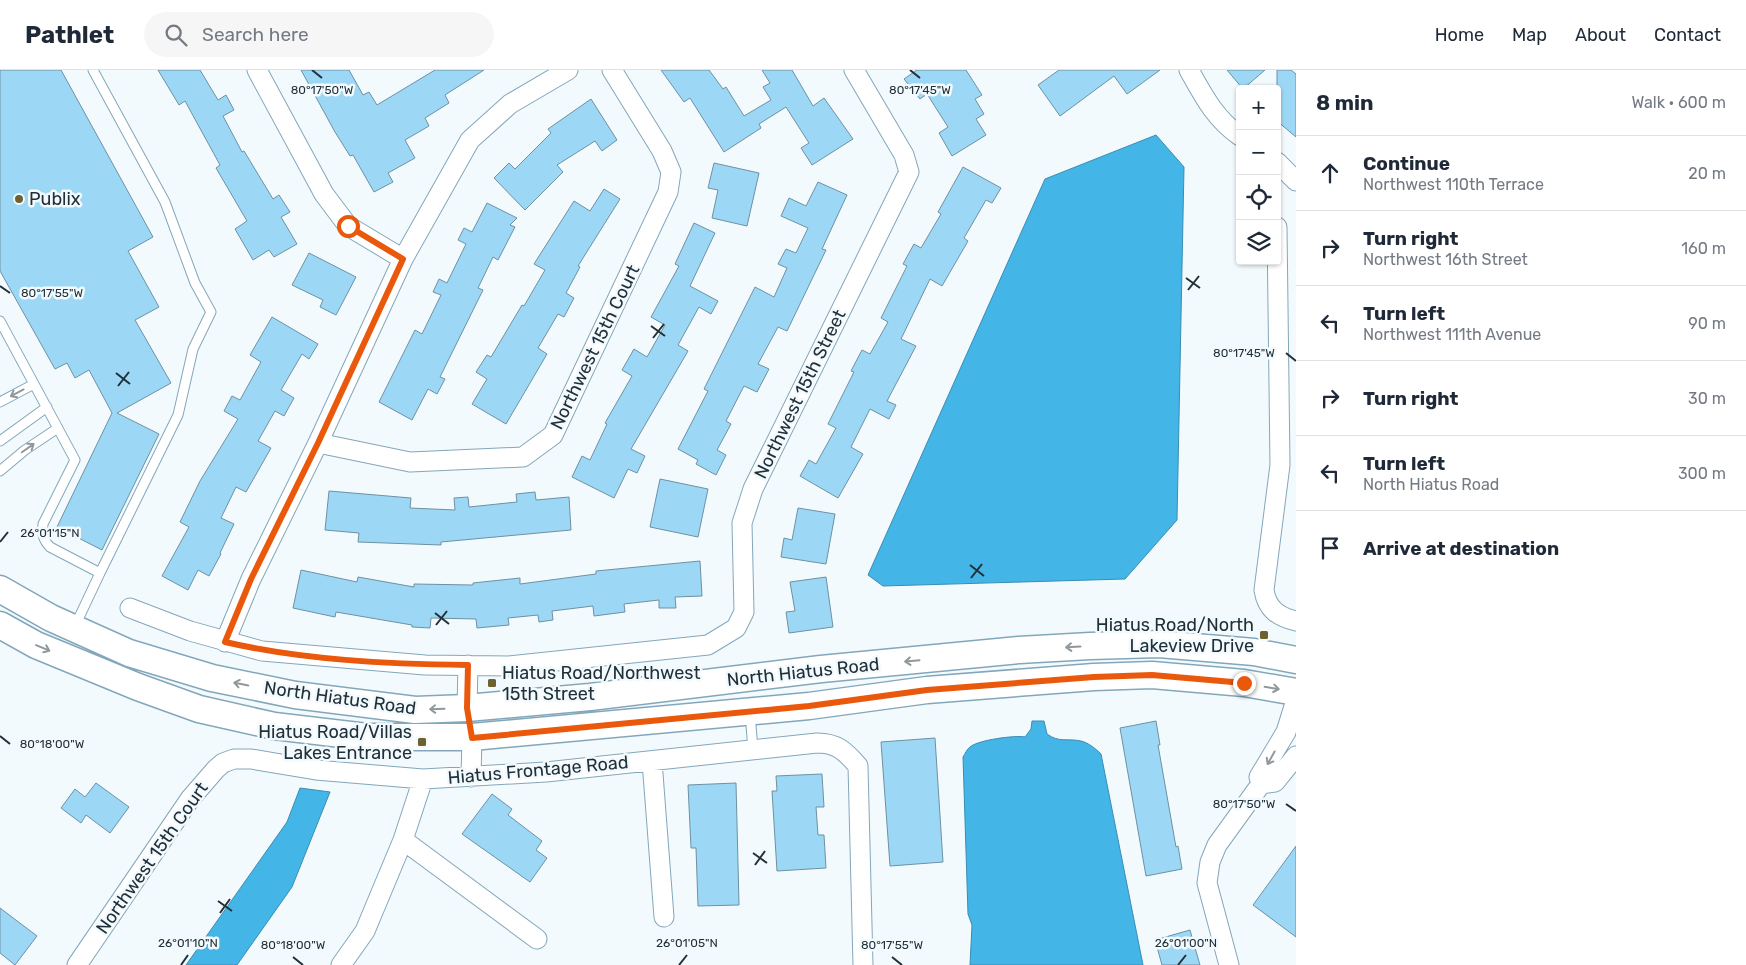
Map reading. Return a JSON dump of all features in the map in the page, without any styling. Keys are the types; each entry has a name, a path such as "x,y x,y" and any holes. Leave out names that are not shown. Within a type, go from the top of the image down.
{"main road":[{"name":"North Hiatus Road","path":"0,589 74,628 129,652 212,678 295,694 416,710 467,708 590,697 821,669 1090,646 1159,644 1254,652 1296,660"},
{"name":"North Hiatus Road","path":"0,625 36,645 138,687 199,709 274,726 367,737 472,738 590,725 750,712 927,690 1152,675 1244,683 1296,692"},
{"path":"467,708 472,738"}],"street":[{"path":"257,70 324,194 348,226 403,259"},
{"path":"225,642 251,579 318,443 403,259 470,140 510,104 568,70"},
{"name":"Northwest 15th Court","path":"318,443 410,462 523,457 539,448 554,434 668,192 671,172 662,151 612,70"},
{"name":"Northwest 15th Street","path":"468,665 509,666 708,645 736,628 744,612 742,523 753,489 908,172 904,156 854,70"},
{"path":"1189,70 1207,104 1221,120 1236,133"},
{"path":"1281,166 1296,181"},
{"path":"1277,265 1280,465 1264,590 1266,601 1274,612 1284,619 1296,621"},
{"path":"130,608 225,642 262,650 425,665 468,665 467,708"},
{"path":"1261,784 1259,777 1286,732 1296,700"},
{"path":"471,777 472,738"},
{"name":"Hiatus Frontage Road","path":"234,759 251,759 316,770 423,779 471,777 652,761 817,742 830,743 842,748 858,766 863,965"},
{"path":"1229,965 1207,883 1210,862 1217,845 1261,784 1275,782 1296,756"},
{"name":"Northwest 15th Court","path":"77,965 190,799 216,769 223,763 234,759"},
{"path":"652,761 664,917"},
{"path":"342,965 365,931 403,840 423,779"},
{"path":"403,840 537,939"}],"lane":[{"path":"74,628 178,415 193,350 211,312 195,283 165,202 94,70"},
{"path":"0,321 75,460 43,524 42,533 44,541 50,547 100,573"},
{"path":"0,402 34,384"},
{"path":"0,441 47,407"},
{"path":"0,471 24,450 58,428"},
{"path":"750,712 753,750"}],"water":[{"path":"1156,135 1184,167 1177,520 1125,579 883,586 868,575 1045,179"},
{"path":"1032,721 1044,721 1047,734 1051,737 1084,742 1101,754 1143,965 970,965 972,925 968,914 963,757 974,744 1005,737 1025,737 1031,729"},
{"path":"300,788 330,792 292,887 237,965 186,965 287,822"}],"building":[{"path":"0,70 61,70 153,237 128,251 159,307 135,320 171,383 117,413 159,434 102,550 57,527 112,413 89,370 75,378 67,363 55,369 0,271"},
{"path":"158,70 200,70 218,100 226,95 234,110 223,116 242,152 244,151 273,199 279,195 290,212 281,217 297,244 274,257 269,250 253,260 235,229 247,221 216,168 220,165 185,101 179,105"},
{"path":"301,70 349,70 363,95 369,92 377,105 435,70 484,70 445,95 449,103 425,118 429,126 405,140 415,158 388,173 393,182 374,192 353,155 350,156 335,132"},
{"path":"661,70 709,70 723,89 726,87 744,116 771,100 763,87 770,83 762,70 792,70 813,106 824,98 853,139 812,165 801,148 809,143 786,107 759,124 761,128 724,152 690,98 684,102"},
{"path":"917,70 966,70 982,95 975,99 984,114 976,119 986,135 952,156 939,133 948,127 927,94 920,99 904,79"},
{"path":"1059,70 1160,70 1127,94 1114,76 1060,116 1038,85"},
{"path":"1227,70 1265,70 1248,85 1240,85"},
{"path":"1277,70 1291,70 1296,74 1296,137 1281,124 1281,85 1277,85"},
{"path":"591,99 617,140 602,151 595,141 557,165 563,172 525,210 494,178 509,163 515,169 551,133 548,129"},
{"path":"714,163 759,173 747,226 712,218 718,190 708,188"},
{"path":"963,167 1001,188 992,203 986,200 964,238 968,241 942,286 930,279 901,339 916,346 887,401 896,405 889,419 870,409 851,447 863,454 838,498 800,476 809,460 816,464 836,428 828,424 854,372 851,371 862,350 870,354 888,322 881,318 907,266 903,264 914,244 921,248 941,214 938,212"},
{"path":"818,182 847,195 822,249 826,250 787,331 778,327 758,364 769,369 757,392 744,386 726,421 731,424 717,450 726,455 716,475 696,464 698,460 678,449 708,391 704,389 755,287 774,297 787,268 778,264 786,249 796,253 808,228 781,216 789,198 806,206"},
{"path":"604,189 620,199 578,266 580,267 566,293 574,298 564,317 558,314 538,348 547,354 506,424 472,404 487,379 476,372 487,355 491,357 545,270 534,264 574,201 590,211"},
{"path":"487,203 517,218 510,225 515,227 498,260 493,257 478,288 483,290 440,377 445,379 437,394 428,389 412,420 379,402 415,330 422,334 441,295 433,292 439,279 447,283 466,244 458,240 464,228 472,232"},
{"path":"694,223 715,233 690,286 718,301 711,314 699,307 678,345 688,351 631,449 645,456 637,473 628,469 614,498 572,477 582,456 590,460 607,424 605,423 632,376 622,370 634,349 647,357 665,325 651,317 679,266 675,264"},
{"path":"309,253 356,277 336,315 320,307 323,300 292,285"},
{"path":"272,317 318,344 309,359 302,354 281,390 294,398 284,416 275,411 258,441 271,448 246,492 236,487 221,518 234,524 221,554 209,576 198,570 188,590 162,576 189,527 180,522 200,481 238,419 224,411 232,396 240,400 261,362 250,355"},
{"path":"660,479 708,489 698,537 650,527"},
{"path":"329,491 411,498 410,508 455,510 454,498 468,497 469,507 517,502 516,494 535,492 536,500 569,497 571,530 441,542 441,545 358,542 359,533 325,530"},
{"path":"798,508 835,514 826,564 781,557 784,538 792,540"},
{"path":"700,561 702,596 675,597 676,608 659,608 659,600 624,604 625,612 594,616 593,606 552,611 553,620 539,622 538,615 508,618 509,625 477,628 476,619 431,618 430,628 412,627 412,625 336,612 335,617 293,608 301,570 357,582 358,577 414,587 414,584 473,585 473,583 520,578 520,584 596,574 596,571"},
{"path":"826,577 833,627 789,633 786,612 795,611 790,582"},
{"path":"1156,721 1160,745 1158,745 1176,847 1178,846 1182,869 1146,876 1120,728"},
{"path":"935,738 943,862 890,866 881,742"},
{"path":"822,774 824,807 816,807 818,835 824,835 826,868 777,871 772,791 777,791 776,776"},
{"path":"96,783 129,807 110,833 86,815 81,823 61,808 75,789 85,797"},
{"path":"736,783 739,905 698,906 696,848 691,848 688,785"},
{"path":"492,794 512,809 508,815 542,841 536,850 547,858 530,882 462,834"},
{"path":"1296,846 1296,937 1253,905"},
{"path":"0,908 37,936 15,965 0,953"},
{"path":"1190,930 1200,965 1162,965 1155,940"}],"place":[{"name":"Publix","path":"19,199"},
{"name":"Hiatus Road/North Lakeview Drive","path":"1264,635"},
{"name":"Hiatus Road/Northwest 15th Street","path":"492,683"},
{"name":"Hiatus Road/Villas Lakes Entrance","path":"422,742"}],"route":[{"path":"348,226 403,259 318,443 251,579 225,642 262,650 345,658 425,665 468,665 467,708 472,738 590,725 809,706 927,690 1094,677 1152,675 1244,683"}]}
